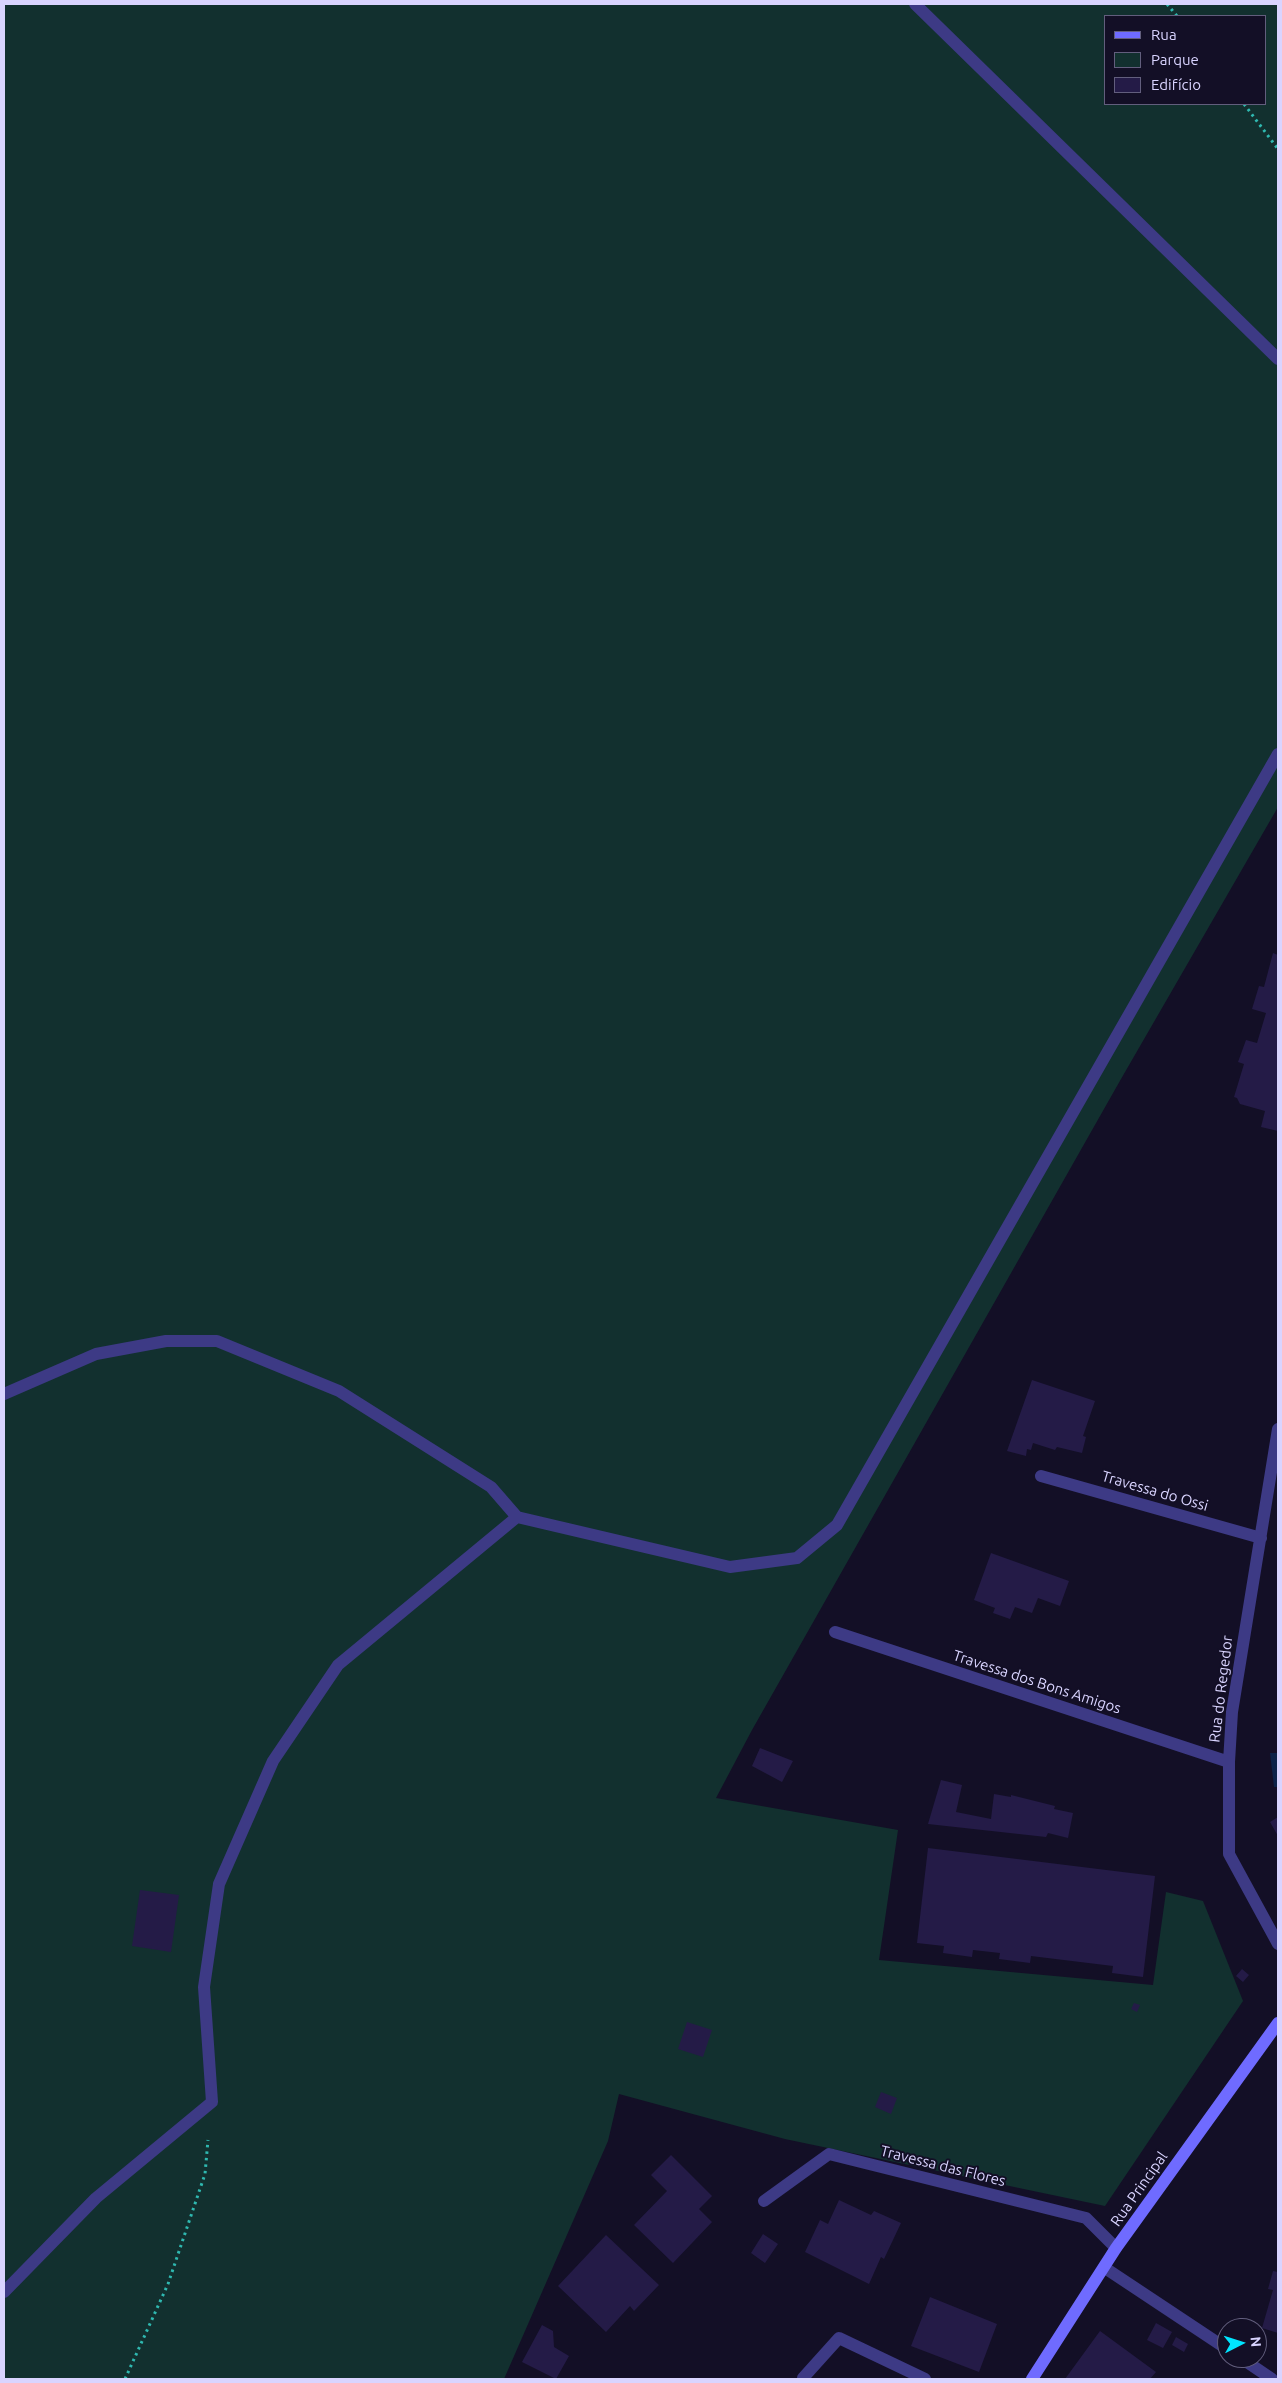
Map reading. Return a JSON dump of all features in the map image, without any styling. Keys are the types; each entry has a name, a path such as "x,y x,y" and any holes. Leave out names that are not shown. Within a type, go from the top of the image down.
{"street":[{"path":"915,4 1278,359"},
{"path":"4,1394 96,1354 166,1341 217,1341 339,1391 490,1487 517,1517 730,1567 797,1558 837,1525 1278,754"},
{"name":"Rua do Regedor","path":"1278,1429 1232,1712 1229,1762 1229,1854 1278,1944"},
{"name":"Travessa do Ossi","path":"1040,1476 1260,1538"},
{"path":"4,2292 96,2198 212,2102 204,1987 219,1884 273,1761 338,1664 517,1517"},
{"name":"Travessa dos Bons Amigos","path":"835,1632 1229,1762"},
{"name":"Rua Principal","path":"1032,2379 1105,2268 1116,2248 1278,2022"},
{"name":"Travessa das Flores","path":"764,2201 829,2154 1086,2218 1116,2248"},
{"path":"1105,2268 1217,2342"},
{"path":"803,2378 839,2338 925,2379"},
{"path":"1256,2368 1272,2379"}],"path":[{"path":"1167,4 1176,15"},
{"path":"1245,105 1278,149"},
{"path":"125,2379 168,2284 205,2174 212,2102"}],"green space":[{"path":"4,4 1278,4 1278,807 1121,1079 752,1730 716,1798 898,1830 879,1960 1153,1985 1166,1892 1203,1901 1243,2001 1105,2206 785,2139 619,2094 608,2141 504,2379 4,2379"}],"water":[{"path":"1270,1753 1278,1753 1278,1787 1274,1787"}],"building":[{"path":"1273,953 1278,955 1278,1131 1261,1127 1265,1111 1240,1104 1237,1098 1234,1097 1244,1064 1238,1062 1246,1040 1257,1043 1266,1013 1252,1009 1259,986 1264,987"},
{"path":"1032,1380 1095,1401 1083,1436 1086,1437 1082,1453 1057,1447 1055,1450 1033,1443 1031,1450 1027,1449 1026,1456 1007,1451"},
{"path":"991,1553 1069,1581 1060,1606 1038,1598 1032,1613 1015,1607 1010,1619 993,1613 995,1608 974,1600"},
{"path":"760,1748 793,1761 782,1782 752,1766"},
{"path":"941,1780 962,1785 956,1812 991,1819 994,1794 1011,1797 1011,1795 1055,1806 1054,1809 1073,1813 1068,1838 1048,1833 1046,1837 928,1824"},
{"path":"1278,1817 1278,1836 1270,1822"},
{"path":"928,1848 1155,1876 1143,1977 1112,1973 1113,1966 1031,1956 1030,1963 999,1959 1000,1953 973,1950 972,1957 943,1953 944,1946 917,1943"},
{"path":"140,1890 179,1895 171,1952 132,1946"},
{"path":"1242,1969 1249,1975 1243,1982 1236,1976"},
{"path":"1134,2003 1140,2005 1137,2012 1131,2009"},
{"path":"687,2022 712,2030 703,2057 678,2049"},
{"path":"881,2092 897,2098 891,2114 875,2107"},
{"path":"671,2155 712,2196 699,2209 712,2222 673,2263 634,2225 667,2191 651,2175"},
{"path":"839,2200 871,2215 874,2211 901,2223 884,2259 881,2257 869,2284 805,2252 820,2220 828,2224"},
{"path":"763,2234 778,2244 765,2263 751,2253"},
{"path":"606,2235 659,2285 634,2311 630,2306 606,2332 558,2286"},
{"path":"1273,2271 1278,2272 1278,2333 1267,2330 1267,2318 1265,2318 1273,2290 1268,2289"},
{"path":"930,2297 997,2324 979,2372 911,2346"},
{"path":"1156,2323 1172,2332 1163,2348 1147,2340"},
{"path":"542,2325 553,2331 554,2347 569,2356 556,2379 522,2362"},
{"path":"1100,2331 1156,2372 1150,2379 1065,2379"},
{"path":"1176,2337 1188,2344 1184,2352 1172,2345"}]}
